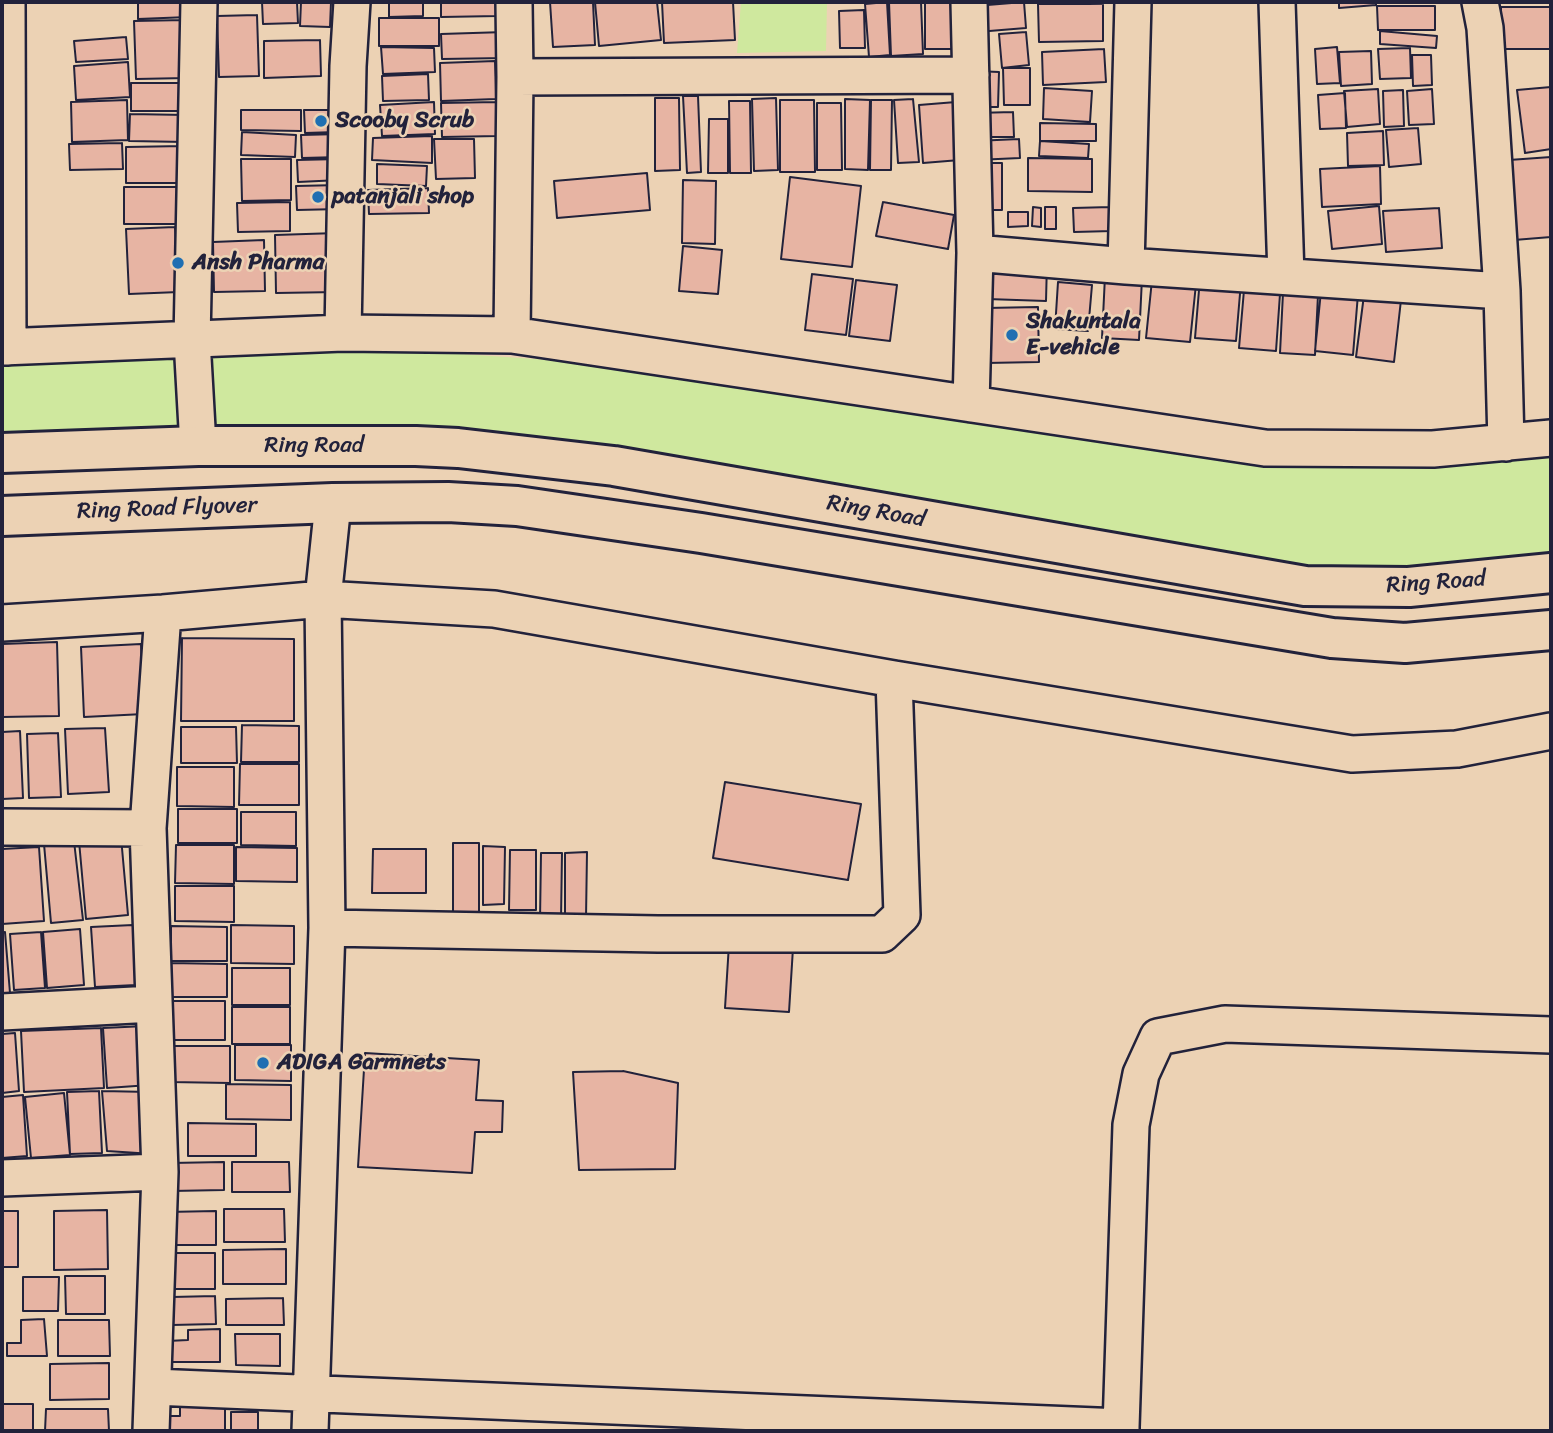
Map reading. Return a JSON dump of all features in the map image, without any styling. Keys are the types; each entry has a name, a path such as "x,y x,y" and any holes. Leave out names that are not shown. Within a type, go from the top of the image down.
{"main road":[{"path":"2,453 198,446"},
{"name":"Ring Road","path":"198,446 458,448 614,466 1305,586 1409,587 1551,573"},
{"path":"333,503 448,502 517,506 701,533 1332,638 1405,643 1551,630"},
{"name":"Ring Road Flyover","path":"2,516 333,503"}],"street":[{"path":"8,2 5,347 343,333 512,335 1265,447 1433,449 1551,438"},
{"path":"198,446 192,340 199,2"},
{"path":"343,333 348,66 352,2"},
{"path":"512,335 515,78 513,2"},
{"path":"969,2 975,253 971,404"},
{"path":"1126,266 1133,2"},
{"path":"1277,2 1286,276"},
{"path":"1480,2 1485,29 1502,291 1506,443"},
{"path":"515,78 971,75"},
{"path":"975,253 1126,266 1502,291"},
{"path":"310,1431 327,928 323,599 333,503"},
{"path":"2,623 323,599 494,609 894,679 1352,754 1457,749 1551,731"},
{"path":"151,1431 160,1172 148,828 163,613"},
{"path":"327,928 672,934 882,934 902,915 894,679"},
{"path":"2,827 148,828"},
{"path":"2,1012 153,1004"},
{"path":"153,1387 311,1392 786,1422 1121,1429 1131,1125 1141,1073 1158,1037 1225,1024 1551,1035"},
{"path":"2,1178 160,1172"}],"green space":[{"path":"741,2 827,2 826,51 737,53"},
{"path":"121,331 698,370 1445,465 1551,450 1551,552 1305,586 416,446 2,455 2,336"}],"building":[{"path":"138,2 189,2 189,17 138,19"},
{"path":"262,2 297,2 298,23 263,24"},
{"path":"301,2 331,2 330,27 300,26"},
{"path":"389,2 423,2 423,16 389,17"},
{"path":"441,2 498,2 498,16 441,17"},
{"path":"550,2 593,2 595,45 553,47"},
{"path":"595,2 657,2 661,40 599,46"},
{"path":"662,2 733,2 735,40 664,43"},
{"path":"887,2 890,55 869,57 865,4"},
{"path":"889,2 921,2 923,54 891,56"},
{"path":"953,2 954,49 925,49 925,3"},
{"path":"1024,2 1026,28 977,32 975,6"},
{"path":"1105,2 1105,3 1038,4"},
{"path":"1339,2 1376,2 1376,5 1339,8"},
{"path":"1038,4 1103,4 1103,41 1039,42"},
{"path":"1377,6 1435,6 1435,30 1378,30"},
{"path":"1501,7 1551,7 1551,49 1501,49"},
{"path":"864,10 865,48 840,48 839,11"},
{"path":"257,15 259,76 219,77 217,16"},
{"path":"379,18 439,18 439,46 379,46"},
{"path":"185,20 187,78 136,79 134,21"},
{"path":"1380,31 1437,36 1436,48 1380,44"},
{"path":"505,32 505,58 442,59 441,34"},
{"path":"1026,32 1029,65 1002,68 999,34"},
{"path":"126,37 128,59 76,62 74,41"},
{"path":"320,40 321,76 264,78 264,41"},
{"path":"381,47 434,48 435,72 383,74"},
{"path":"1337,47 1340,83 1317,84 1315,49"},
{"path":"1410,48 1411,78 1380,79 1378,49"},
{"path":"1104,49 1106,82 1043,85 1042,52"},
{"path":"1371,51 1372,84 1341,86 1339,52"},
{"path":"1412,55 1431,55 1432,85 1413,86"},
{"path":"495,61 496,99 441,101 440,63"},
{"path":"128,62 130,97 76,100 74,66"},
{"path":"1003,68 1030,68 1030,105 1004,105"},
{"path":"975,71 999,72 998,107 976,107"},
{"path":"428,74 429,100 383,101 382,76"},
{"path":"131,83 188,83 188,111 131,111"},
{"path":"1551,87 1551,149 1525,153 1517,90"},
{"path":"1044,88 1092,91 1090,122 1043,119"},
{"path":"1378,89 1380,124 1347,127 1344,91"},
{"path":"1432,89 1434,124 1409,125 1407,91"},
{"path":"1403,90 1404,126 1384,127 1383,91"},
{"path":"1345,93 1346,128 1320,129 1318,95"},
{"path":"683,96 698,96 701,172 687,173"},
{"path":"655,98 679,98 680,170 655,171"},
{"path":"776,98 778,170 754,171 752,99"},
{"path":"845,99 870,100 868,170 845,169"},
{"path":"913,99 919,162 898,163 894,100"},
{"path":"127,100 128,140 72,142 71,102"},
{"path":"780,100 814,100 815,172 780,172"},
{"path":"871,100 892,100 891,170 870,170"},
{"path":"729,101 750,101 751,173 730,173"},
{"path":"434,102 435,134 382,136 380,105"},
{"path":"497,102 498,136 442,137 441,103"},
{"path":"956,102 960,160 923,163 919,105"},
{"path":"817,103 841,103 842,170 817,170"},
{"path":"241,110 301,110 301,131 241,130"},
{"name":"Scooby Scrub","path":"304,110 337,110 337,132 305,133"},
{"path":"1013,112 1014,137 976,137 976,113"},
{"path":"130,114 186,115 186,142 129,141"},
{"path":"709,119 728,119 728,173 708,173"},
{"path":"1040,123 1096,124 1096,141 1040,141"},
{"path":"1418,128 1421,164 1389,167 1386,130"},
{"path":"1383,131 1384,165 1348,166 1347,133"},
{"path":"242,132 296,135 295,157 241,155"},
{"path":"340,134 341,157 302,158 301,135"},
{"path":"432,136 432,163 372,160 373,138"},
{"path":"434,139 474,139 475,178 436,179"},
{"path":"1019,139 1020,158 976,160 975,141"},
{"path":"1040,141 1089,144 1088,158 1039,156"},
{"path":"122,143 123,169 70,170 69,144"},
{"path":"184,146 185,183 126,183 126,147"},
{"path":"1551,157 1551,237 1514,240 1509,160"},
{"path":"1028,158 1092,159 1092,192 1028,191"},
{"path":"241,159 291,159 291,200 242,201"},
{"path":"339,159 340,180 298,182 297,160"},
{"path":"975,163 1002,163 1002,210 976,210"},
{"path":"377,164 427,166 426,186 377,184"},
{"path":"1380,166 1381,204 1322,207 1320,169"},
{"path":"647,173 650,210 557,218 554,181"},
{"path":"790,177 861,186 852,267 781,259"},
{"path":"683,180 716,181 715,244 682,243"},
{"name":"patanjali shop","path":"340,185 340,209 297,210 296,186"},
{"path":"124,187 181,187 182,224 124,224"},
{"path":"428,188 429,213 369,214 368,190"},
{"path":"290,202 290,231 238,232 237,203"},
{"path":"883,202 954,215 948,249 876,236"},
{"path":"1379,206 1382,244 1332,249 1328,211"},
{"path":"1033,207 1041,208 1041,227 1032,226"},
{"path":"1045,207 1056,207 1056,229 1045,229"},
{"path":"1111,207 1112,231 1074,232 1073,208"},
{"path":"1439,208 1442,248 1386,252 1383,211"},
{"path":"1008,212 1028,212 1028,226 1008,227"},
{"path":"175,227 179,292 129,294 126,229"},
{"path":"337,233 338,292 276,293 275,235"},
{"path":"264,240 265,291 214,292 213,242"},
{"path":"683,246 722,250 718,294 679,291"},
{"path":"989,260 1047,262 1046,301 987,299"},
{"path":"812,274 853,279 846,335 805,330"},
{"path":"1105,276 1142,278 1139,340 1102,338"},
{"path":"1200,278 1241,282 1236,341 1195,338"},
{"path":"856,280 897,285 890,341 849,336"},
{"path":"1152,280 1196,284 1190,342 1146,338"},
{"path":"1058,282 1092,285 1088,331 1055,329"},
{"path":"1244,290 1280,294 1276,351 1239,348"},
{"path":"1321,291 1358,294 1353,355 1315,351"},
{"path":"1283,293 1318,295 1315,355 1280,353"},
{"path":"1364,295 1401,300 1394,362 1356,357"},
{"name":"Shakuntala E-vehicle","path":"1038,307 1039,362 986,363 986,308"},
{"path":"182,638 294,639 294,721 181,721"},
{"path":"57,642 59,716 2,717 2,644"},
{"path":"141,644 144,714 84,717 81,647"},
{"path":"242,725 299,726 299,762 241,762"},
{"path":"181,727 236,727 237,763 181,763"},
{"path":"105,728 109,792 68,794 65,729"},
{"path":"20,731 23,798 2,799 2,732"},
{"path":"58,733 61,797 29,798 27,734"},
{"path":"240,764 299,764 299,805 239,805"},
{"path":"177,767 234,767 234,807 177,806"},
{"path":"725,782 861,804 848,880 713,858"},
{"path":"178,809 237,809 237,843 178,843"},
{"path":"241,812 296,812 296,846 241,845"},
{"path":"121,837 128,915 86,919 79,841"},
{"path":"74,841 83,920 51,923 44,844"},
{"path":"453,843 479,843 479,912 453,912"},
{"path":"176,845 234,845 234,884 175,883"},
{"path":"483,846 505,847 504,904 483,905"},
{"path":"39,847 44,921 2,924 2,849"},
{"path":"236,847 297,848 297,882 236,881"},
{"path":"373,849 426,849 426,893 372,893"},
{"path":"510,850 536,850 536,910 509,910"},
{"path":"587,852 586,918 565,918 565,853"},
{"path":"541,853 562,853 561,920 540,920"},
{"path":"175,886 234,886 234,922 175,921"},
{"path":"133,925 136,985 95,987 91,927"},
{"path":"231,925 294,926 294,964 231,963"},
{"path":"171,926 227,927 227,961 171,961"},
{"path":"80,929 84,985 47,988 43,932"},
{"path":"5,932 10,993 2,994 2,933"},
{"path":"41,932 45,988 14,990 10,934"},
{"path":"729,944 793,948 789,1012 725,1008"},
{"path":"169,963 227,964 227,997 168,997"},
{"path":"232,968 290,968 290,1005 232,1005"},
{"path":"166,1001 225,1001 225,1040 165,1040"},
{"path":"232,1007 290,1007 290,1044 232,1044"},
{"path":"146,1026 150,1085 107,1088 103,1028"},
{"path":"101,1028 104,1088 24,1092 21,1031"},
{"path":"15,1033 19,1091 2,1093 2,1034"},
{"name":"ADIGA Garmnets","path":"235,1045 291,1045 291,1081 235,1080"},
{"path":"170,1046 230,1046 230,1083 170,1082"},
{"path":"365,1053 479,1060 476,1100 503,1101 502,1132 475,1132 472,1173 358,1167"},
{"path":"623,1071 678,1083 675,1169 579,1170 573,1072"},
{"path":"226,1084 291,1085 291,1120 226,1119"},
{"path":"99,1091 102,1153 70,1154 67,1092"},
{"path":"102,1091 150,1092 153,1154 107,1151"},
{"path":"64,1093 70,1155 31,1158 25,1097"},
{"path":"23,1095 27,1156 2,1158 2,1097"},
{"path":"188,1123 256,1124 256,1156 188,1156"},
{"path":"224,1162 224,1190 171,1191 171,1163"},
{"path":"232,1162 289,1162 290,1192 232,1192"},
{"path":"224,1209 284,1209 285,1242 224,1242"},
{"path":"107,1210 108,1269 54,1270 54,1211"},
{"path":"3,1211 18,1211 18,1267 3,1267"},
{"path":"216,1211 216,1245 166,1245 166,1212"},
{"path":"286,1249 286,1284 223,1284 223,1250"},
{"path":"164,1253 215,1253 215,1289 164,1289"},
{"path":"65,1276 105,1276 105,1314 66,1314"},
{"path":"23,1277 59,1277 58,1311 23,1311"},
{"path":"215,1296 216,1324 172,1325 172,1297"},
{"path":"283,1298 284,1325 226,1325 226,1299"},
{"path":"44,1319 47,1356 7,1356 7,1343 21,1343 21,1320"},
{"path":"58,1320 109,1320 110,1356 58,1356"},
{"path":"220,1329 220,1362 167,1362 167,1341 188,1340 188,1330"},
{"path":"235,1334 280,1334 280,1366 236,1365"},
{"path":"109,1363 109,1399 50,1400 50,1364"},
{"path":"2,1404 33,1404 33,1431 2,1431"},
{"path":"180,1406 225,1406 225,1431 163,1431 163,1416 180,1416"},
{"path":"46,1409 108,1409 109,1431 45,1431"},
{"path":"231,1412 258,1412 258,1431 231,1431"}],"place":[{"name":"Scooby Scrub","path":"321,121"},
{"name":"patanjali shop","path":"318,197"},
{"name":"Ansh Pharma","path":"178,263"},
{"name":"Shakuntala E-vehicle","path":"1012,335"},
{"name":"ADIGA Garmnets","path":"263,1063"}]}
